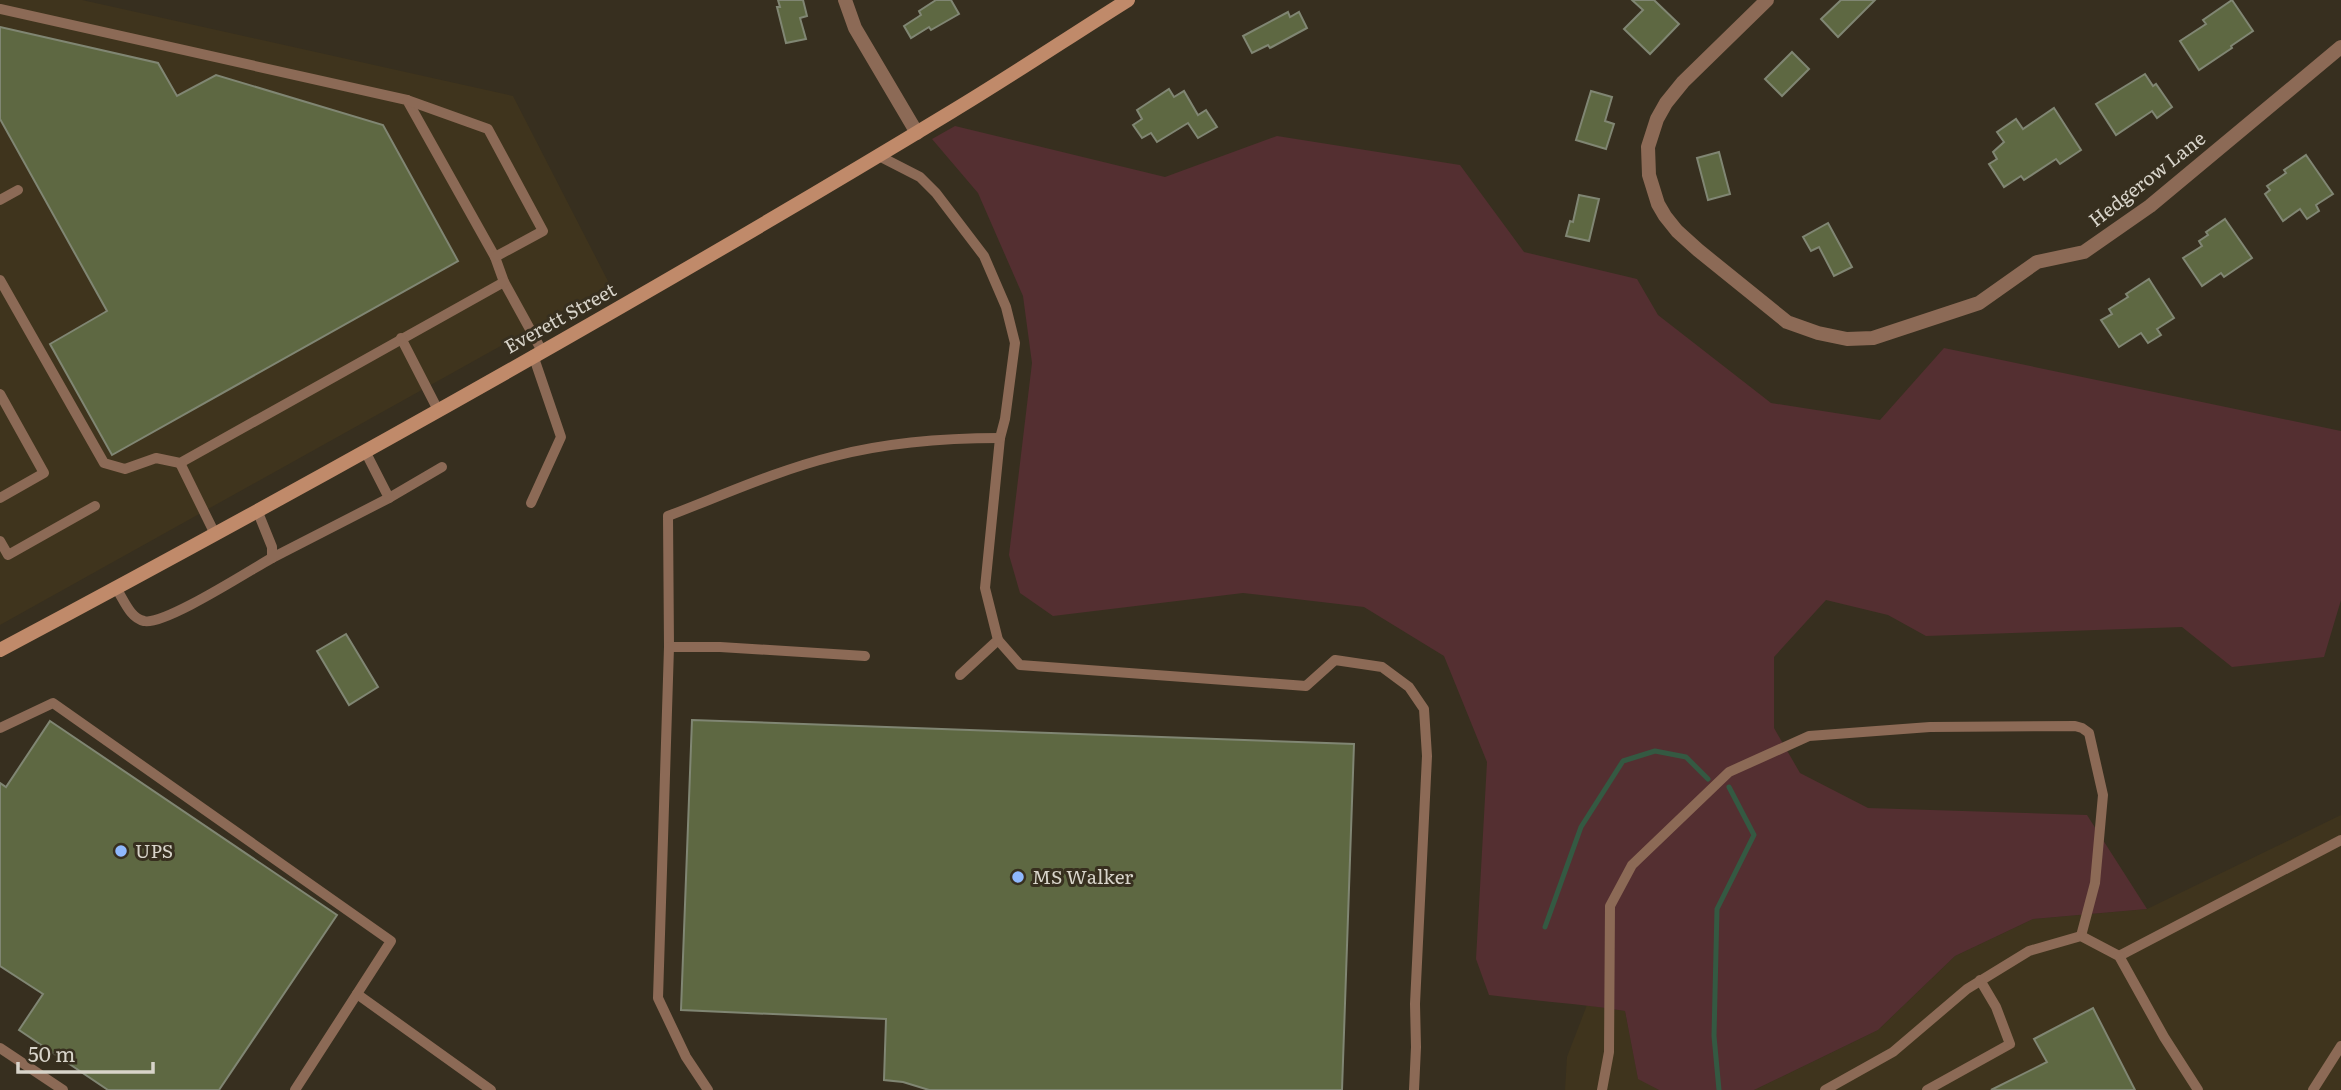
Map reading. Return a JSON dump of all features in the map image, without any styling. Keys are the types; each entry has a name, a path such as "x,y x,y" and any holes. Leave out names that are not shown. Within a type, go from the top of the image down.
{"street":[{"path":"845,0 855,28 917,133"},
{"name":"Everett Street","path":"0,650 365,451 692,266 917,133 1128,0"},
{"name":"Hedgerow Lane","path":"1767,0 1673,92 1652,132 1648,147 1649,175 1658,204 1676,231 1698,250 1787,322 1818,333 1847,339 1873,338 1979,303 2037,262 2084,252 2150,206 2341,47"}],"lane":[{"path":"0,9 407,100 488,129 543,231 495,257"},
{"path":"407,100 495,257 538,353 561,437 531,503"},
{"path":"879,156 920,177 936,193 984,256 1002,297 1015,343 1000,438 985,588 998,640 1020,664 1306,686 1335,660 1382,667 1409,687 1424,709 1427,756 1415,1004 1414,1090"},
{"path":"0,200 18,190"},
{"path":"0,281 104,463 125,469 156,458 180,463 505,282"},
{"path":"401,338 438,410"},
{"path":"0,394 44,473 0,498"},
{"path":"708,1090 686,1057 657,998 669,647 668,516 833,456 935,439 1000,438"},
{"path":"365,451 389,498"},
{"path":"180,463 215,534"},
{"path":"116,588 135,618 148,622 178,611 442,467"},
{"path":"0,541 4,557 95,506"},
{"path":"257,510 272,547 272,558"},
{"path":"960,675 998,640"},
{"path":"669,647 865,656"},
{"path":"0,728 53,703 391,941 295,1090"},
{"path":"1602,1090 1609,1052 1610,906 1632,865 1729,772 1809,736 1930,727 2082,727 2089,733 2103,795 2095,883 2081,936"},
{"path":"2119,956 2341,840"},
{"path":"1825,1090 1893,1052 1980,980 2029,951 2081,936 2119,956 2164,1037 2198,1090"},
{"path":"1927,1090 2010,1044 1996,1007 1980,980"},
{"path":"357,994 491,1090"},
{"path":"2313,1090 2341,1046"},
{"path":"0,1048 63,1090"}],"shaded area":[{"path":"0,0 82,0 513,96 610,285 0,625"},
{"path":"955,126 1165,177 1277,136 1460,165 1524,252 1637,279 1658,315 1771,403 1880,420 1944,348 2341,431 2341,600 2324,657 2232,667 2182,627 1926,636 1888,615 1826,600 1774,657 1774,728 1800,773 1868,808 2087,815 2147,909 2033,919 1955,956 1878,1030 1754,1090 1659,1090 1638,1079 1625,1011 1489,995 1476,959 1487,762 1444,656 1364,607 1243,593 1053,616 1020,593 1009,555 1032,363 1023,296 978,193 932,139"},
{"path":"2341,815 2341,1090 1754,1090 1878,1030 1955,956 2033,919 2147,909"},
{"path":"1587,1005 1625,1011 1638,1078 1659,1090 1565,1090 1567,1057"}],"building":[{"path":"778,0 803,0 807,16 800,18 806,39 786,43 777,7 780,7"},
{"path":"936,0 951,0 959,14 911,38 904,26 921,15 919,11"},
{"path":"1632,0 1654,0 1679,24 1650,54 1624,29 1643,10"},
{"path":"1841,0 1875,0 1838,37 1821,19"},
{"path":"2232,0 2253,31 2199,70 2180,41 2206,24 2203,20"},
{"path":"1288,12 1290,17 1299,12 1307,28 1270,48 1268,45 1252,53 1243,36"},
{"path":"0,27 158,63 177,96 216,75 383,125 458,261 112,455 50,344 107,311 0,119"},
{"path":"1792,52 1809,69 1782,96 1765,79"},
{"path":"2145,74 2153,86 2156,84 2172,107 2157,118 2152,111 2116,135 2096,104"},
{"path":"1169,89 1174,97 1184,91 1198,115 1206,110 1217,127 1198,138 1188,123 1157,142 1151,133 1142,138 1133,125 1142,119 1137,110"},
{"path":"1591,91 1612,97 1605,121 1614,124 1606,149 1576,140"},
{"path":"2054,108 2081,150 2060,164 2056,159 2024,180 2021,176 2004,187 1989,164 1997,159 1993,152 2004,142 1997,132 2016,119 2023,129"},
{"path":"1719,152 1730,194 1708,200 1697,158"},
{"path":"2306,155 2333,194 2316,205 2319,211 2307,219 2300,209 2283,221 2265,194 2270,190 2267,186"},
{"path":"1579,195 1599,199 1589,241 1566,236 1570,221 1573,222"},
{"path":"2225,219 2252,258 2224,277 2221,273 2202,286 2183,258 2202,246 2199,241 2208,235 2206,232"},
{"path":"1828,223 1852,267 1834,276 1819,247 1811,251 1803,237"},
{"path":"2149,279 2174,318 2157,329 2161,335 2148,343 2141,333 2119,347 2101,320 2112,314 2109,309 2128,297 2126,294"},
{"path":"346,634 378,687 349,705 317,651"},
{"name":"MS Walker","path":"692,720 1354,744 1342,1090 929,1090 903,1082 884,1080 886,1019 681,1010"},
{"name":"UPS","path":"50,721 337,915 219,1090 108,1090 19,1030 43,994 0,966 0,783 6,787"},
{"path":"2093,1008 2135,1090 1991,1090 2047,1062 2034,1039"}],"waterway":[{"path":"1545,927 1581,827 1623,761 1655,751 1686,757 1708,779"},
{"path":"1719,1090 1714,1036 1717,909 1754,835 1729,787"}],"place":[{"name":"UPS","path":"121,851"},
{"name":"MS Walker","path":"1018,877"}]}
